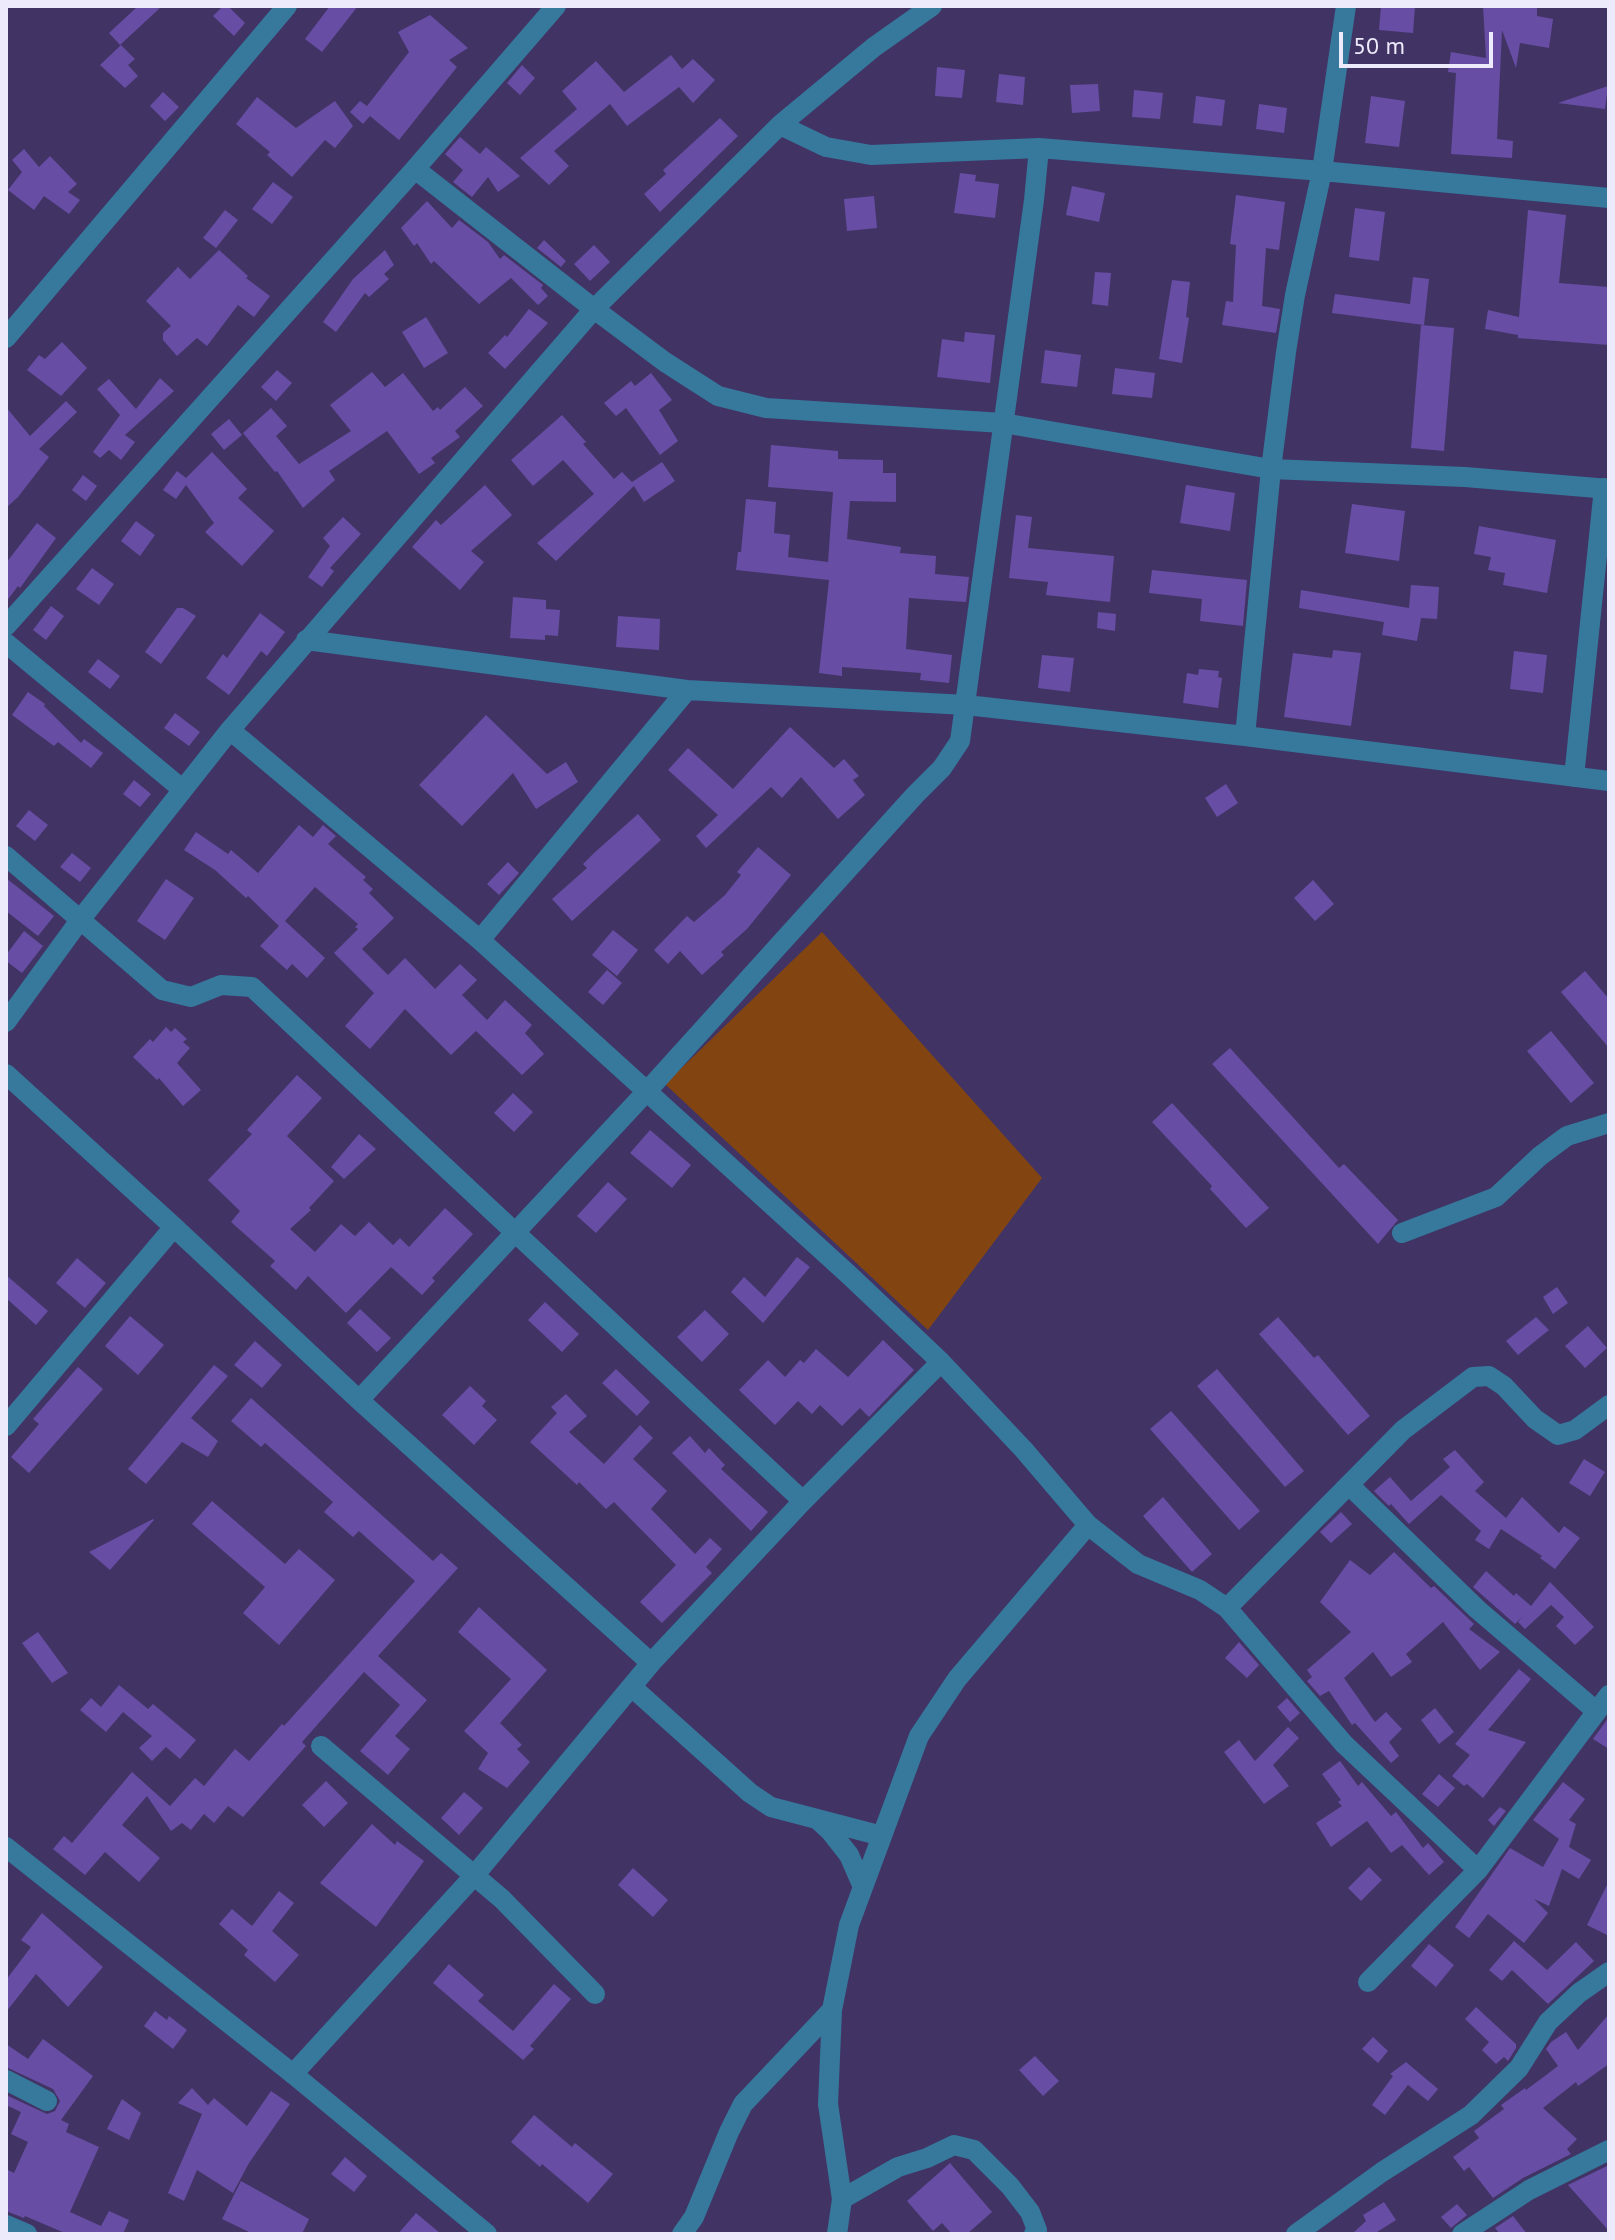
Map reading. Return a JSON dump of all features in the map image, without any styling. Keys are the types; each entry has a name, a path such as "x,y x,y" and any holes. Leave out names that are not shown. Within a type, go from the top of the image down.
{"street":[{"path":"6,338 287,6"},
{"path":"6,626 415,169 556,6"},
{"path":"6,1022 80,920 230,730 594,309 780,125 874,47 932,6"},
{"path":"1245,736 1271,469 1295,295 1322,171 1346,6"},
{"path":"780,125 826,147 871,155 1039,148 1609,198"},
{"path":"359,1400 942,768 960,741 1039,148"},
{"path":"415,169 594,309 665,362 718,396 766,408 1003,423 1271,469 1465,477 1606,488 1574,777"},
{"path":"306,640 687,690 966,705 1609,781"},
{"path":"6,643 182,789"},
{"path":"480,940 687,690"},
{"path":"230,730 480,940 648,1090 941,1362 1024,1450 1088,1525 1138,1564 1200,1590 1227,1608 1344,1744 1478,1870"},
{"path":"6,856 162,990 191,997 221,985 252,987 803,1501"},
{"path":"6,1074 359,1400 651,1663"},
{"path":"1402,1233 1496,1197 1540,1156 1567,1136 1609,1123"},
{"path":"6,1426 174,1227"},
{"path":"293,2074 473,1877 651,1663 803,1501 941,1362"},
{"path":"1227,1608 1403,1430 1473,1377 1489,1376 1504,1386 1535,1419 1558,1435 1575,1430 1609,1405"},
{"path":"1349,1485 1477,1609 1602,1703 1478,1870 1368,1982"},
{"path":"837,2234 842,2199 828,2104 832,2010 849,1925 919,1736 957,1679 1088,1525"},
{"path":"633,1688 750,1793 771,1807 882,1836"},
{"path":"321,1746 502,1899 595,1994"},
{"path":"818,1820 849,1855 863,1887"},
{"path":"6,1847 293,2074 487,2234"},
{"path":"1296,2234 1382,2172 1471,2115 1519,2068 1548,2022 1579,1993 1609,1972"},
{"path":"682,2234 694,2217 743,2104 832,2010"},
{"path":"6,2080 47,2101"},
{"path":"842,2199 898,2167 954,2145 974,2150 1010,2186 1030,2212 1037,2230 1034,2234"},
{"path":"1462,2234 1529,2190 1609,2150"},
{"path":"6,2225 27,2234"}],"shaded area":[{"path":"822,932 1042,1178 928,1330 665,1084"}],"building":[{"path":"138,6 162,6 120,45 109,33"},
{"path":"223,6 228,6 245,23 234,36 213,16"},
{"path":"330,6 358,6 322,52 305,39"},
{"path":"1381,6 1415,6 1413,33 1379,30"},
{"path":"1483,6 1537,6 1537,16 1553,19 1549,48 1520,43 1516,68 1502,30 1497,139 1513,141 1512,158 1451,154 1456,73 1448,72 1451,52 1486,58"},
{"path":"430,15 468,48 449,60 457,67 399,140 370,116 363,124 350,112 360,101 367,106 409,52 398,32"},
{"path":"121,45 135,59 128,65 138,76 125,88 100,65"},
{"path":"671,55 682,69 693,59 715,80 693,103 679,87 627,126 610,104 554,151 569,166 549,185 520,158 577,109 562,91 596,61 624,92"},
{"path":"522,65 535,78 520,95 507,83"},
{"path":"937,67 965,70 962,98 935,96"},
{"path":"999,74 1025,77 1023,105 996,102"},
{"path":"1098,84 1100,111 1072,113 1070,85"},
{"path":"1608,86 1605,109 1558,103"},
{"path":"1134,90 1163,93 1160,119 1132,117"},
{"path":"163,92 179,107 165,121 150,106"},
{"path":"1196,96 1225,100 1222,126 1193,123"},
{"path":"1371,96 1405,101 1399,147 1365,143"},
{"path":"257,97 296,128 335,101 353,126 335,148 325,140 292,177 267,155 270,152 236,124"},
{"path":"1259,104 1287,108 1284,133 1256,129"},
{"path":"720,118 738,136 660,212 644,194 666,174 663,170"},
{"path":"460,137 480,154 486,147 520,176 498,192 488,177 472,197 453,182 463,170 445,154"},
{"path":"24,149 39,167 50,156 77,184 68,192 80,200 69,214 44,196 34,210 8,190 22,172 12,160"},
{"path":"960,173 976,175 975,181 999,184 995,218 954,213"},
{"path":"273,182 293,197 272,224 252,209"},
{"path":"1072,186 1105,193 1099,222 1066,215"},
{"path":"1236,195 1285,202 1279,250 1266,248 1262,306 1280,309 1276,333 1222,325 1226,301 1233,302 1236,245 1230,244"},
{"path":"874,196 877,228 847,231 844,199"},
{"path":"427,201 452,228 459,220 488,242 500,259 504,255 543,285 541,288 548,296 538,305 511,278 479,304 434,261 431,264 417,243 414,246 401,228"},
{"path":"1355,208 1385,212 1379,261 1349,257"},
{"path":"225,210 238,220 216,248 203,238"},
{"path":"1528,210 1566,215 1559,283 1609,287 1609,345 1518,338 1518,335 1485,329 1488,310 1519,317"},
{"path":"544,240 566,261 561,267 537,248"},
{"path":"594,245 610,262 590,281 574,264"},
{"path":"219,250 248,276 246,278 270,296 254,317 238,305 207,346 197,338 177,356 163,340 163,333 171,326 146,301 178,267 190,279"},
{"path":"385,250 394,265 384,274 389,279 369,297 365,293 336,332 323,322 353,279"},
{"path":"1095,272 1111,273 1108,306 1092,304"},
{"path":"1413,277 1429,279 1424,325 1332,313 1335,294 1410,304"},
{"path":"1172,280 1190,282 1186,317 1189,318 1182,363 1159,359"},
{"path":"529,309 548,323 505,369 488,353 505,335 507,337"},
{"path":"426,317 448,353 424,368 402,332"},
{"path":"1421,325 1454,328 1444,451 1411,448"},
{"path":"965,332 995,335 990,383 937,377 942,339 964,342"},
{"path":"62,342 87,368 61,396 27,370 39,355 45,359"},
{"path":"1045,350 1081,355 1077,387 1041,383"},
{"path":"1115,368 1155,373 1152,398 1112,394"},
{"path":"277,370 292,383 276,401 261,387"},
{"path":"372,372 385,387 403,373 433,411 438,407 440,410 465,387 483,406 455,431 460,437 431,458 435,463 419,474 387,431 329,471 335,480 303,508 277,471 243,433 271,408 287,426 276,436 299,464 351,431 330,405"},
{"path":"651,373 672,400 659,410 678,441 660,455 626,408 616,416 604,403 631,381 635,386"},
{"path":"160,378 174,391 125,435 135,442 121,460 109,450 100,458 93,452 120,415 97,389 109,379 136,409"},
{"path":"66,401 77,412 39,449 49,457 6,508 6,407 30,436"},
{"path":"562,415 614,479 622,472 632,482 662,462 675,481 644,502 634,486 556,561 537,543 594,494 563,460 533,486 511,460"},
{"path":"229,419 242,435 224,450 211,434"},
{"path":"771,445 838,451 838,459 883,460 883,473 896,473 896,502 850,501 847,539 901,547 900,553 936,556 935,574 969,577 966,602 909,598 906,649 952,655 949,683 920,680 921,673 842,667 842,676 819,673 829,580 736,570 738,552 741,552 746,499 776,502 774,533 790,535 788,557 828,562 833,492 768,487"},
{"path":"212,452 247,489 238,498 274,531 242,566 205,532 214,523 186,485 176,499 163,490 177,471 186,478"},
{"path":"83,475 97,486 86,501 72,490"},
{"path":"485,485 512,515 471,551 484,562 460,590 412,547 436,520 441,525"},
{"path":"1186,485 1235,493 1230,531 1180,523"},
{"path":"1352,504 1405,511 1399,561 1345,553"},
{"path":"1016,515 1032,517 1028,548 1114,556 1110,602 1046,595 1048,582 1009,578"},
{"path":"343,517 361,534 330,568 334,571 322,587 308,577 330,546 323,538"},
{"path":"136,521 155,535 140,556 121,541"},
{"path":"37,523 56,538 20,588 18,586 6,602 6,563"},
{"path":"1479,526 1556,540 1547,593 1503,585 1505,573 1488,570 1491,557 1474,554"},
{"path":"92,568 114,584 99,605 76,589"},
{"path":"1152,570 1247,580 1243,626 1200,621 1202,599 1149,593"},
{"path":"1411,585 1439,587 1437,619 1421,618 1417,641 1382,635 1384,622 1299,608 1301,590 1409,608"},
{"path":"513,597 546,600 546,609 560,610 558,636 545,635 545,640 510,638"},
{"path":"51,606 64,616 46,640 33,630"},
{"path":"177,608 196,616 161,664 145,652"},
{"path":"1098,612 1116,614 1115,631 1097,628"},
{"path":"260,613 285,632 267,656 261,651 229,695 206,678 223,654 227,658"},
{"path":"618,616 660,619 659,650 616,647"},
{"path":"1333,650 1361,653 1351,726 1284,717 1293,653 1332,658"},
{"path":"1514,651 1547,655 1543,693 1510,689"},
{"path":"1042,655 1074,658 1070,692 1038,688"},
{"path":"98,659 120,676 110,689 88,672"},
{"path":"1199,669 1219,671 1218,677 1222,678 1218,708 1183,703 1187,673 1198,675"},
{"path":"28,692 45,704 81,743 84,739 103,753 91,768 58,742 54,746 12,715"},
{"path":"175,713 200,732 189,746 164,728"},
{"path":"486,715 547,774 566,762 578,782 536,809 513,773 462,826 419,785"},
{"path":"790,727 834,768 844,759 859,776 853,780 865,795 838,819 801,777 782,798 771,787 706,848 696,836 718,815 668,770 688,748 733,789"},
{"path":"134,780 151,794 140,807 123,794"},
{"path":"1226,784 1238,803 1217,817 1205,798"},
{"path":"29,810 48,825 35,841 16,826"},
{"path":"638,814 661,840 572,921 552,899 587,868 583,864 594,853"},
{"path":"299,825 313,837 323,825 336,836 328,844 366,877 363,880 373,889 369,893 394,918 362,949 388,975 405,958 435,989 460,964 477,980 462,995 487,1020 505,1000 532,1025 525,1033 544,1054 522,1075 476,1031 451,1055 405,1009 370,1049 345,1026 374,993 334,953 358,929 355,927 358,924 315,887 285,921 325,958 307,978 292,964 287,970 260,946 279,926 248,896 246,898 215,870 184,850 196,832 228,854 231,850 258,873"},
{"path":"758,847 791,875 747,929 721,952 724,955 702,975 680,951 668,964 654,950 687,916 694,922 725,895 741,875 737,872"},
{"path":"72,853 91,868 80,882 60,867"},
{"path":"508,862 519,873 499,895 487,884"},
{"path":"6,878 54,916 38,936 6,911"},
{"path":"166,879 194,898 165,940 137,921"},
{"path":"1313,880 1334,904 1315,921 1294,898"},
{"path":"613,930 638,950 617,976 592,955"},
{"path":"24,931 43,946 22,973 6,961 6,955"},
{"path":"607,970 622,983 603,1005 588,992"},
{"path":"1585,971 1609,999 1609,1048 1561,992"},
{"path":"166,1027 171,1032 175,1028 187,1039 183,1042 190,1048 177,1063 201,1090 183,1106 159,1078 157,1080 133,1057"},
{"path":"1551,1031 1594,1083 1571,1103 1527,1051"},
{"path":"1230,1048 1339,1168 1344,1164 1398,1220 1378,1244 1212,1064"},
{"path":"297,1075 322,1098 287,1136 334,1181 309,1208 311,1210 290,1229 315,1252 341,1224 355,1236 369,1222 393,1245 400,1238 409,1247 445,1208 473,1234 432,1278 435,1281 422,1295 391,1267 346,1313 308,1276 296,1290 270,1266 275,1261 231,1222 240,1211 208,1180 252,1134 247,1130"},
{"path":"513,1093 533,1112 514,1132 494,1113"},
{"path":"1172,1103 1269,1208 1246,1228 1210,1189 1212,1186 1152,1122"},
{"path":"650,1130 691,1165 672,1188 630,1153"},
{"path":"359,1134 376,1149 344,1179 331,1167"},
{"path":"608,1182 627,1199 596,1233 577,1216"},
{"path":"797,1257 810,1267 763,1323 731,1292 744,1277 765,1297"},
{"path":"77,1258 106,1283 85,1308 56,1283"},
{"path":"6,1275 48,1311 36,1325 6,1298"},
{"path":"1557,1287 1568,1303 1553,1314 1543,1297"},
{"path":"545,1302 579,1334 562,1352 528,1320"},
{"path":"360,1309 391,1338 377,1352 347,1323"},
{"path":"705,1310 729,1334 702,1362 677,1337"},
{"path":"130,1316 164,1345 138,1375 105,1346"},
{"path":"1278,1317 1314,1358 1318,1355 1370,1416 1348,1435 1259,1334"},
{"path":"1536,1317 1549,1330 1518,1355 1506,1341"},
{"path":"1588,1326 1607,1348 1585,1368 1565,1346"},
{"path":"883,1340 914,1370 869,1417 860,1408 842,1426 820,1405 812,1414 798,1401 775,1425 739,1390 768,1360 785,1377 800,1360 804,1363 816,1349 848,1377"},
{"path":"255,1341 282,1365 262,1388 234,1365"},
{"path":"214,1365 228,1376 191,1418 218,1441 208,1457 182,1442 146,1484 128,1469"},
{"path":"78,1367 103,1389 29,1473 11,1457 39,1424 33,1419"},
{"path":"616,1369 650,1402 637,1416 602,1383"},
{"path":"1217,1369 1304,1471 1285,1487 1197,1386"},
{"path":"470,1386 486,1401 482,1406 497,1420 474,1445 442,1415"},
{"path":"566,1394 587,1416 569,1432 604,1464 640,1425 653,1438 633,1459 667,1491 651,1509 695,1554 710,1538 722,1549 706,1567 712,1573 662,1623 640,1602 676,1565 614,1502 606,1509 530,1442 557,1413 551,1407"},
{"path":"251,1398 433,1561 441,1553 458,1568 378,1656 427,1700 395,1736 410,1749 388,1775 360,1751 400,1705 364,1672 302,1742 306,1746 243,1817 228,1806 214,1823 204,1814 191,1830 182,1823 171,1831 147,1796 122,1825 160,1858 139,1882 105,1852 85,1875 53,1849 64,1836 72,1843 132,1772 170,1806 195,1778 204,1786 235,1749 249,1761 415,1581 359,1531 353,1537 324,1512 333,1502 265,1443 261,1447 231,1421"},
{"path":"1171,1411 1260,1511 1239,1530 1150,1429"},
{"path":"690,1436 705,1453 709,1448 725,1465 721,1469 768,1512 751,1531 672,1453"},
{"path":"1455,1450 1484,1482 1475,1491 1506,1518 1522,1497 1559,1533 1564,1526 1580,1538 1555,1569 1540,1558 1542,1556 1501,1529 1489,1549 1475,1540 1481,1531 1441,1495 1409,1524 1374,1491 1390,1477 1411,1501 1450,1467 1443,1459"},
{"path":"1584,1459 1605,1472 1590,1496 1569,1483"},
{"path":"1163,1497 1212,1554 1192,1572 1143,1516"},
{"path":"212,1501 285,1564 299,1549 335,1580 279,1645 243,1613 265,1587 192,1524"},
{"path":"1341,1512 1352,1524 1331,1543 1320,1532"},
{"path":"153,1519 110,1570 89,1552"},
{"path":"1394,1552 1474,1624 1469,1629 1500,1652 1480,1670 1443,1622 1406,1654 1412,1662 1391,1677 1373,1652 1344,1678 1375,1722 1386,1712 1402,1729 1389,1742 1399,1756 1391,1763 1355,1723 1352,1725 1329,1691 1320,1696 1307,1681 1312,1677 1307,1670 1351,1632 1320,1602 1350,1560 1370,1575"},
{"path":"1486,1571 1514,1596 1516,1593 1531,1606 1550,1582 1594,1627 1575,1645 1556,1626 1564,1617 1551,1605 1525,1629 1518,1622 1523,1616 1515,1624 1473,1587"},
{"path":"479,1607 547,1670 500,1723 522,1745 517,1749 530,1762 507,1788 478,1769 488,1753 464,1731 511,1679 458,1632"},
{"path":"38,1632 68,1673 52,1683 22,1643"},
{"path":"1239,1642 1259,1665 1247,1678 1225,1658"},
{"path":"1519,1669 1531,1679 1488,1730 1526,1742 1483,1798 1452,1776 1470,1755 1455,1744"},
{"path":"119,1685 148,1709 153,1704 196,1740 180,1759 166,1747 152,1761 139,1748 152,1736 123,1712 106,1732 80,1710 91,1698 101,1707"},
{"path":"1287,1698 1300,1713 1290,1722 1277,1707"},
{"path":"1435,1708 1454,1732 1439,1744 1421,1720"},
{"path":"1609,1717 1609,1749 1593,1739"},
{"path":"1288,1727 1299,1738 1273,1765 1289,1786 1264,1804 1224,1752 1239,1740 1255,1761"},
{"path":"1340,1761 1358,1786 1362,1782 1391,1816 1396,1812 1423,1848 1428,1843 1444,1862 1429,1875 1402,1845 1391,1853 1367,1821 1331,1847 1316,1823 1342,1806 1322,1774"},
{"path":"1439,1774 1455,1788 1438,1807 1422,1794"},
{"path":"326,1781 348,1803 324,1827 302,1805"},
{"path":"1563,1782 1585,1799 1569,1820 1576,1824 1569,1847 1591,1860 1579,1879 1562,1869 1549,1906 1534,1899 1548,1913 1524,1943 1488,1914 1469,1938 1455,1927 1510,1848 1543,1867 1559,1839 1533,1820"},
{"path":"464,1792 483,1808 459,1835 441,1818"},
{"path":"1500,1807 1506,1811 1494,1826 1488,1820"},
{"path":"372,1824 395,1845 397,1841 424,1861 376,1927 320,1883"},
{"path":"1369,1867 1382,1880 1361,1901 1348,1888"},
{"path":"633,1868 668,1900 653,1917 618,1885"},
{"path":"1609,1881 1609,1936 1587,1925"},
{"path":"279,1891 294,1903 272,1931 299,1955 275,1982 244,1955 248,1950 219,1924 232,1909 252,1926"},
{"path":"42,1913 103,1967 68,2007 36,1974 6,2012 6,1980 31,1947 21,1940"},
{"path":"1514,1941 1547,1970 1576,1942 1594,1961 1548,2004 1512,1970 1502,1981 1489,1970"},
{"path":"1429,1944 1454,1965 1436,1987 1411,1966"},
{"path":"449,1964 484,1995 478,2001 513,2031 554,1984 571,1999 530,2046 534,2049 523,2060 433,1983"},
{"path":"1476,2007 1516,2044 1508,2061 1504,2057 1496,2064 1482,2050 1489,2042 1465,2019"},
{"path":"155,2011 167,2020 169,2016 187,2030 173,2049 144,2026"},
{"path":"1609,2014 1609,2064 1578,2086 1576,2082 1543,2108 1577,2139 1567,2149 1571,2154 1523,2178 1493,2198 1469,2167 1464,2171 1453,2157 1479,2138 1474,2131 1504,2109 1501,2105 1558,2066 1546,2049 1551,2042 1566,2032 1578,2050"},
{"path":"1373,2037 1388,2051 1378,2063 1362,2049"},
{"path":"43,2039 93,2076 61,2120 69,2124 66,2132 99,2147 70,2212 101,2226 109,2211 129,2220 123,2234 67,2234 6,2211 6,2169 14,2173 28,2142 11,2134 21,2112 6,2105 6,2095 47,2114 55,2111 60,2101 53,2089 6,2067 6,2044 28,2059"},
{"path":"1035,2056 1059,2081 1043,2096 1019,2070"},
{"path":"1406,2062 1438,2089 1428,2101 1408,2085 1385,2115 1372,2105 1393,2076 1390,2074"},
{"path":"192,2088 208,2105 214,2098 247,2126 271,2091 290,2104 249,2163 233,2193 197,2170 184,2201 168,2193 202,2114 178,2103"},
{"path":"122,2099 141,2113 129,2140 107,2129"},
{"path":"534,2115 572,2147 575,2143 613,2174 588,2203 511,2142"},
{"path":"345,2157 367,2176 354,2192 331,2174"},
{"path":"950,2163 992,2212 967,2234 952,2234 942,2223 933,2231 907,2201"},
{"path":"1609,2165 1609,2231 1568,2185"},
{"path":"241,2181 309,2219 302,2234 253,2234 222,2219"},
{"path":"1384,2202 1396,2220 1374,2234 1352,2234 1366,2221 1363,2215"},
{"path":"1457,2204 1467,2215 1451,2228 1441,2217"},
{"path":"416,2213 441,2234 398,2234"},
{"path":"1513,2216 1527,2234 1500,2234 1495,2228"}]}
